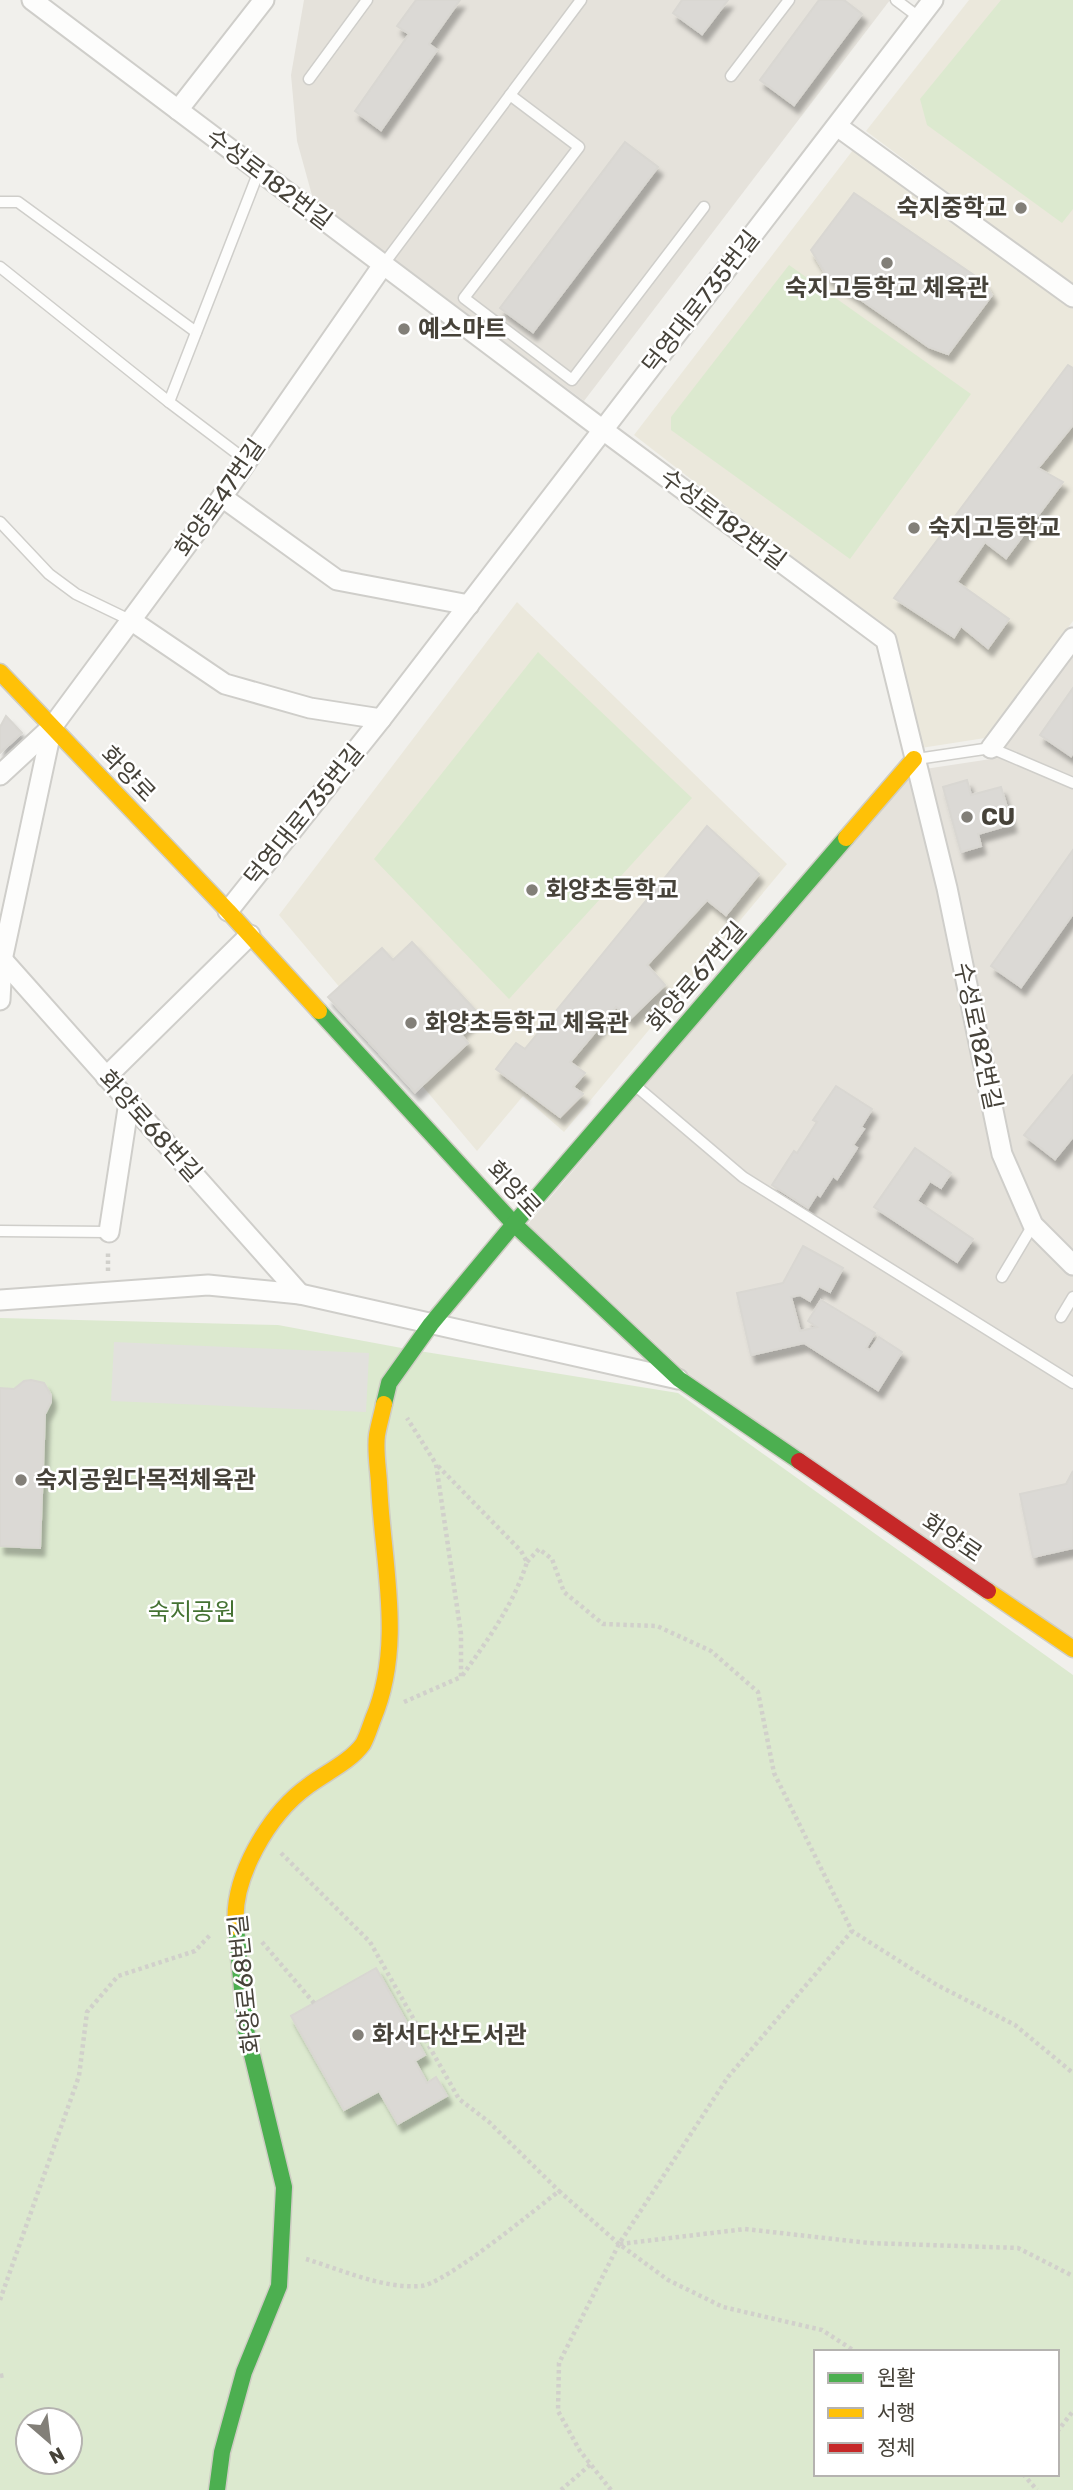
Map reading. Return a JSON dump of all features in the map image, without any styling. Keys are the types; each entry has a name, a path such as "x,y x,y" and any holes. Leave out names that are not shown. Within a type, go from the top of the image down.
{"street":[{"name":"수성로182번길","path":"32,0 886,640 947,888 1002,1154 1033,1225 1073,1265"},
{"path":"178,110 264,0"},
{"name":"덕영대로735번길","path":"228,911 381,719 933,0"},
{"path":"837,126 1073,297"},
{"name":"화양로47번길","path":"52,727 222,497 383,265"},
{"path":"222,497 337,579 469,605"},
{"name":"덕영대로735번길","path":"132,621 225,684 310,708 381,719"},
{"path":"991,748 1073,638"},
{"name":"화양로","path":"0,672 228,911 514,1224 680,1379 1073,1649"},
{"path":"0,775 52,727"},
{"path":"0,1000 1,959 52,727"},
{"name":"화양로67번길","path":"514,1224 914,759"},
{"path":"106,1077 250,935"},
{"name":"화양로68번길","path":"1,959 300,1294"},
{"path":"109,1232 129,1102"},
{"name":"화양로68번길","path":"217,2490 222,2452 244,2372 279,2286 284,2187 246,2030 234,1909 246,1869 271,1822 306,1787 334,1769 362,1745 375,1716 388,1665 391,1597 381,1528 377,1437 389,1383 431,1324 514,1224"},
{"path":"0,1300 208,1285 300,1294 680,1379"}],"lane":[{"path":"309,79 367,0"},
{"path":"383,265 581,0"},
{"path":"731,76 789,0"},
{"path":"896,0 920,18"},
{"path":"510,95 579,147 464,298 572,380 704,207"},
{"path":"169,402 259,171"},
{"path":"0,202 18,202 196,332"},
{"path":"0,267 247,461"},
{"path":"0,522 49,574 76,594 132,621"},
{"path":"914,759 991,748 1073,783"},
{"path":"634,1084 743,1177 1073,1383"},
{"path":"1002,1278 1033,1225"},
{"path":"0,1231 109,1232"},
{"path":"1060,1317 1073,1297"}],"path":[{"path":"107,1293 109,1232"},
{"path":"389,1383 436,1464 521,1551 527,1562"},
{"path":"436,1464 461,1634 461,1677"},
{"path":"375,1716 461,1677 491,1636 521,1583 527,1562 539,1549 552,1559 564,1592 603,1624 657,1626 711,1650 758,1692 774,1773 852,1931 937,1985 1015,2025 1073,2073"},
{"path":"263,1836 370,1942 459,2099 489,2122 559,2191 619,2244 668,2280 723,2308 822,2330 853,2350"},
{"path":"0,2300 79,2076 88,2012 118,1976 195,1951 234,1909"},
{"path":"611,2490 580,2451 558,2411 559,2363 619,2244 728,2077 852,1931"},
{"path":"261,1940 314,2003"},
{"path":"281,2252 385,2283 424,2286 452,2271 559,2191"},
{"path":"619,2244 745,2229 869,2243 1018,2248 1073,2276"},
{"path":"1059,2429 1073,2410"},
{"path":"561,2490 591,2465"},
{"path":"1025,2476 1037,2490"}],"shaded area":[{"path":"304,0 890,0 584,401 313,199 297,141 291,75"},
{"name":"숙지중학교","path":"969,0 1073,0 1073,286 866,131"},
{"name":"숙지고등학교","path":"853,150 1073,309 1073,621 985,738 921,748 895,637 634,435"},
{"name":"화양초등학교","path":"517,602 787,864 564,1132 523,1096 477,1151 279,915"},
{"path":"1073,655 1073,1254 1036,1215 1013,1152 925,769 991,759"},
{"path":"909,774 939,892 993,1160 1023,1230 1073,1276 1073,1640 686,1372 528,1224"},
{"path":"114,1342 369,1353 366,1412 111,1401"}],"green space":[{"name":"숙지중학교","path":"1001,0 1073,0 1073,209 1062,223 927,125 920,99"},
{"path":"789,265 971,394 850,559 671,430 671,417"},
{"path":"538,652 692,798 509,999 374,859"},
{"name":"숙지공원","path":"0,1318 278,1325 678,1393 1073,1675 1073,2490 0,2490"}],"building":[{"path":"416,0 460,0 429,44 437,50 381,130 355,111 409,34 397,26"},
{"path":"682,0 728,0 702,34 673,13"},
{"path":"819,0 844,0 862,14 794,105 760,80"},
{"path":"625,142 658,167 533,332 500,308"},
{"name":"숙지고등학교 체육관","path":"854,193 984,282 992,295 948,354 929,347 827,276 811,250"},
{"name":"숙지고등학교","path":"1068,365 1073,368 1073,425 1038,468 1063,482 1006,558 985,542 957,582 1009,619 988,648 961,626 954,637 894,598"},
{"path":"1073,688 1073,753 1071,756 1040,735"},
{"path":"6,716 22,733 0,753 0,727"},
{"path":"967,780 971,795 1001,787 1012,824 978,834 981,846 961,852 943,787"},
{"name":"화양초등학교","path":"707,826 759,874 726,915 707,900 647,965 665,985 630,1019 616,1007 570,1062 585,1073 573,1087 583,1094 560,1117 496,1069 516,1043 525,1049"},
{"path":"1073,850 1073,914 1021,987 991,966"},
{"name":"화양초등학교 체육관","path":"412,942 479,1014 459,1032 468,1043 415,1092 328,997 382,948 393,960"},
{"path":"1073,1075 1073,1137 1055,1159 1024,1135"},
{"path":"836,1086 872,1109 861,1127 864,1129 853,1145 857,1148 837,1179 833,1176 808,1208 772,1185 794,1151 797,1153 817,1122 813,1120"},
{"path":"915,1148 951,1173 941,1188 930,1181 917,1201 973,1239 957,1262 874,1207"},
{"path":"803,1246 843,1268 830,1292 819,1286 810,1301 800,1295 791,1297 800,1331 817,1327 808,1321 821,1300 875,1333 866,1348 870,1350 879,1337 902,1352 878,1390 804,1343 751,1355 737,1293 783,1283"},
{"name":"숙지공원다목적체육관","path":"24,1381 44,1383 51,1395 51,1402 45,1414 40,1548 0,1546 0,1388 14,1389"},
{"path":"1073,1471 1073,1548 1033,1557 1020,1494 1066,1484"},
{"name":"화서다산도서관","path":"376,1968 425,2055 415,2061 427,2083 436,2077 447,2096 398,2124 379,2091 344,2110 291,2016"}],"traffic: fast":[{"path":"384,1404 389,1383 431,1324 846,838"},
{"path":"319,1011 514,1224 679,1379 799,1461"},
{"path":"217,2490 222,2452 244,2372 279,2286 284,2187 246,2030 236,1927"}],"traffic: slow":[{"path":"0,672 228,911 319,1011"},
{"path":"846,838 914,759"},
{"path":"236,1927 236,1908 246,1868 267,1830 294,1798 358,1750 363,1744 383,1691 390,1632 376,1447 384,1404"},
{"path":"988,1591 1073,1649"}],"traffic: jam":[{"path":"799,1461 988,1591"}],"place":[{"name":"숙지중학교","path":"1021,208"},
{"name":"숙지고등학교 체육관","path":"887,263"},
{"name":"예스마트","path":"404,329"},
{"name":"숙지고등학교","path":"914,528"},
{"name":"CU","path":"967,817"},
{"name":"화양초등학교","path":"532,890"},
{"name":"화양초등학교 체육관","path":"411,1023"},
{"name":"숙지공원다목적체육관","path":"21,1480"},
{"name":"화서다산도서관","path":"358,2035"}]}
